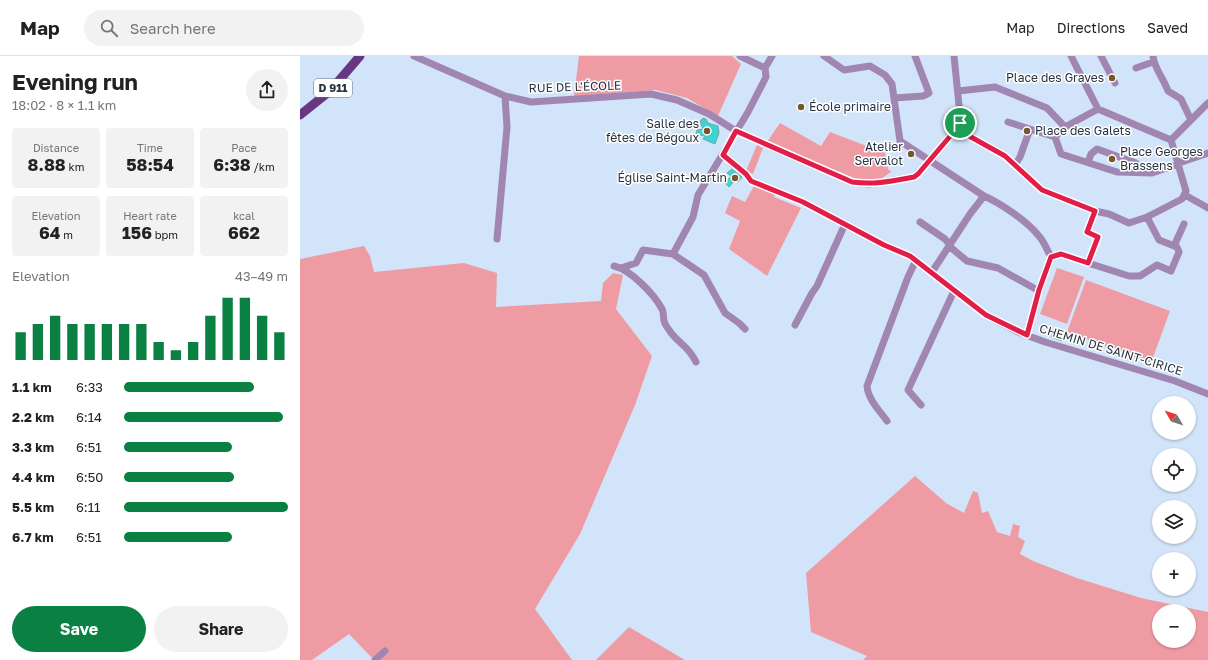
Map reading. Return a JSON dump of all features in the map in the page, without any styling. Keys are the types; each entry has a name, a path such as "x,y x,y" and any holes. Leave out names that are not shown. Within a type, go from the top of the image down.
{"main road":[{"name":"D 911","path":"300,115 330,91 360,56"}],"street":[{"name":"RUE DE L'ÉCOLE","path":"414,56 505,96 531,102 651,94 677,100 710,114 736,131 852,182 869,184 914,177 930,161 952,134"},
{"path":"740,56 765,68"},
{"path":"673,254 693,217 698,195 748,112 766,77 765,68 772,56"},
{"path":"824,56 844,70 870,66 885,75 892,84 900,141 984,196 997,202 1039,235 1051,257 1039,290 1027,335"},
{"path":"894,98 923,96 929,93 915,56"},
{"path":"954,56 960,123 963,128 962,132"},
{"path":"962,132 1005,156 1042,190 1130,223 1147,217 1182,199 1186,191 1171,140 1098,109 1071,56"},
{"path":"1101,56 1115,83"},
{"path":"1136,68 1153,59 1165,81 1168,91 1181,99 1191,120"},
{"path":"958,91 995,87 1047,108 1065,127"},
{"path":"497,239 507,128 505,96"},
{"path":"1171,140 1208,104"},
{"path":"1055,136 1065,127 1098,109"},
{"path":"1008,122 1055,136"},
{"path":"960,123 954,123 950,128 952,134 958,135 962,132"},
{"path":"1015,165 1020,157 1030,129"},
{"path":"1055,136 1062,154 1116,172 1152,173 1208,153"},
{"path":"1088,162 1091,154 1097,149 1136,163 1137,172"},
{"name":"CHEMIN DE SAINT-CIRICE","path":"723,155 746,174 751,181 803,202 916,260 986,315 1027,335 1175,380 1208,394"},
{"path":"1185,195 1208,208"},
{"path":"932,272 984,196"},
{"path":"1088,263 1098,237 1087,232 1095,211"},
{"path":"1051,257 1061,254 1129,276 1140,276 1157,265 1172,271 1179,252 1177,247 1159,240 1147,217"},
{"path":"920,222 945,240 967,261 998,268 1039,290"},
{"path":"796,325 812,292 817,286 845,224"},
{"path":"1174,246 1184,224"},
{"path":"696,362 691,351 673,335 664,322 663,310 633,276 618,267 636,263 642,250 673,254 704,275 725,314 745,329"},
{"path":"887,421 872,402 867,386 908,277 916,260"},
{"path":"921,405 908,390 954,290"},
{"path":"375,660 385,651"}],"shaded area":[{"path":"579,56 732,56 741,64 718,116 687,98 656,90 574,96"},
{"path":"780,123 821,146 830,132 885,153 888,169 891,172 881,179 859,180 767,142"},
{"path":"757,145 763,148 753,174 746,171"},
{"path":"754,186 775,194 774,197 801,208 767,276 729,249 740,221 725,213 732,196 745,202"},
{"path":"364,246 370,256 374,272 464,263 497,273 496,307 601,301 603,283 613,273 623,275 616,309 652,356 635,405 580,534 535,609 572,660 374,660 349,634 312,660 300,660 300,259"},
{"path":"1057,268 1084,277 1067,324 1040,314"},
{"path":"1086,280 1170,311 1151,363 1067,332"},
{"path":"915,476 946,503 964,513 973,491 978,493 982,513 988,511 997,532 1010,536 1013,524 1020,526 1018,537 1025,541 1020,554 1033,561 1077,578 1141,598 1170,604 1152,604 1152,648 1196,648 1196,609 1208,612 1208,660 863,660 867,656 811,632 806,573"},
{"path":"629,627 685,660 596,660"}],"building":[{"name":"Salle des fêtes de Bégoux","path":"703,118 706,119 708,123 718,126 719,133 715,144 703,139 705,136 696,134 697,130 703,129 700,121"},
{"name":"Église Saint-Martin","path":"732,169 742,177 738,182 735,180 729,187 725,183 731,176 727,173"},
{"path":"1054,330 1065,333 1062,341 1051,337"}],"place":[{"name":"Place des Graves","path":"1112,78"},
{"name":"École primaire","path":"801,107"},
{"name":"Salle des fêtes de Bégoux","path":"707,131"},
{"name":"Place des Galets","path":"1027,131"},
{"name":"Atelier Servalot","path":"911,154"},
{"name":"Place Georges Brassens","path":"1112,159"},
{"name":"Église Saint-Martin","path":"735,178"}],"route":[{"path":"957,122 960,123 963,128 962,132 1005,156 1042,190 1095,211 1087,232 1098,237 1088,263 1061,254 1051,257 1039,290 1027,335 1001,324 986,315 910,256 884,245 803,202 751,181 746,174 723,155 736,131 852,182 869,184 886,183 914,177 918,174 952,134 950,128 951,125 957,122"}]}
